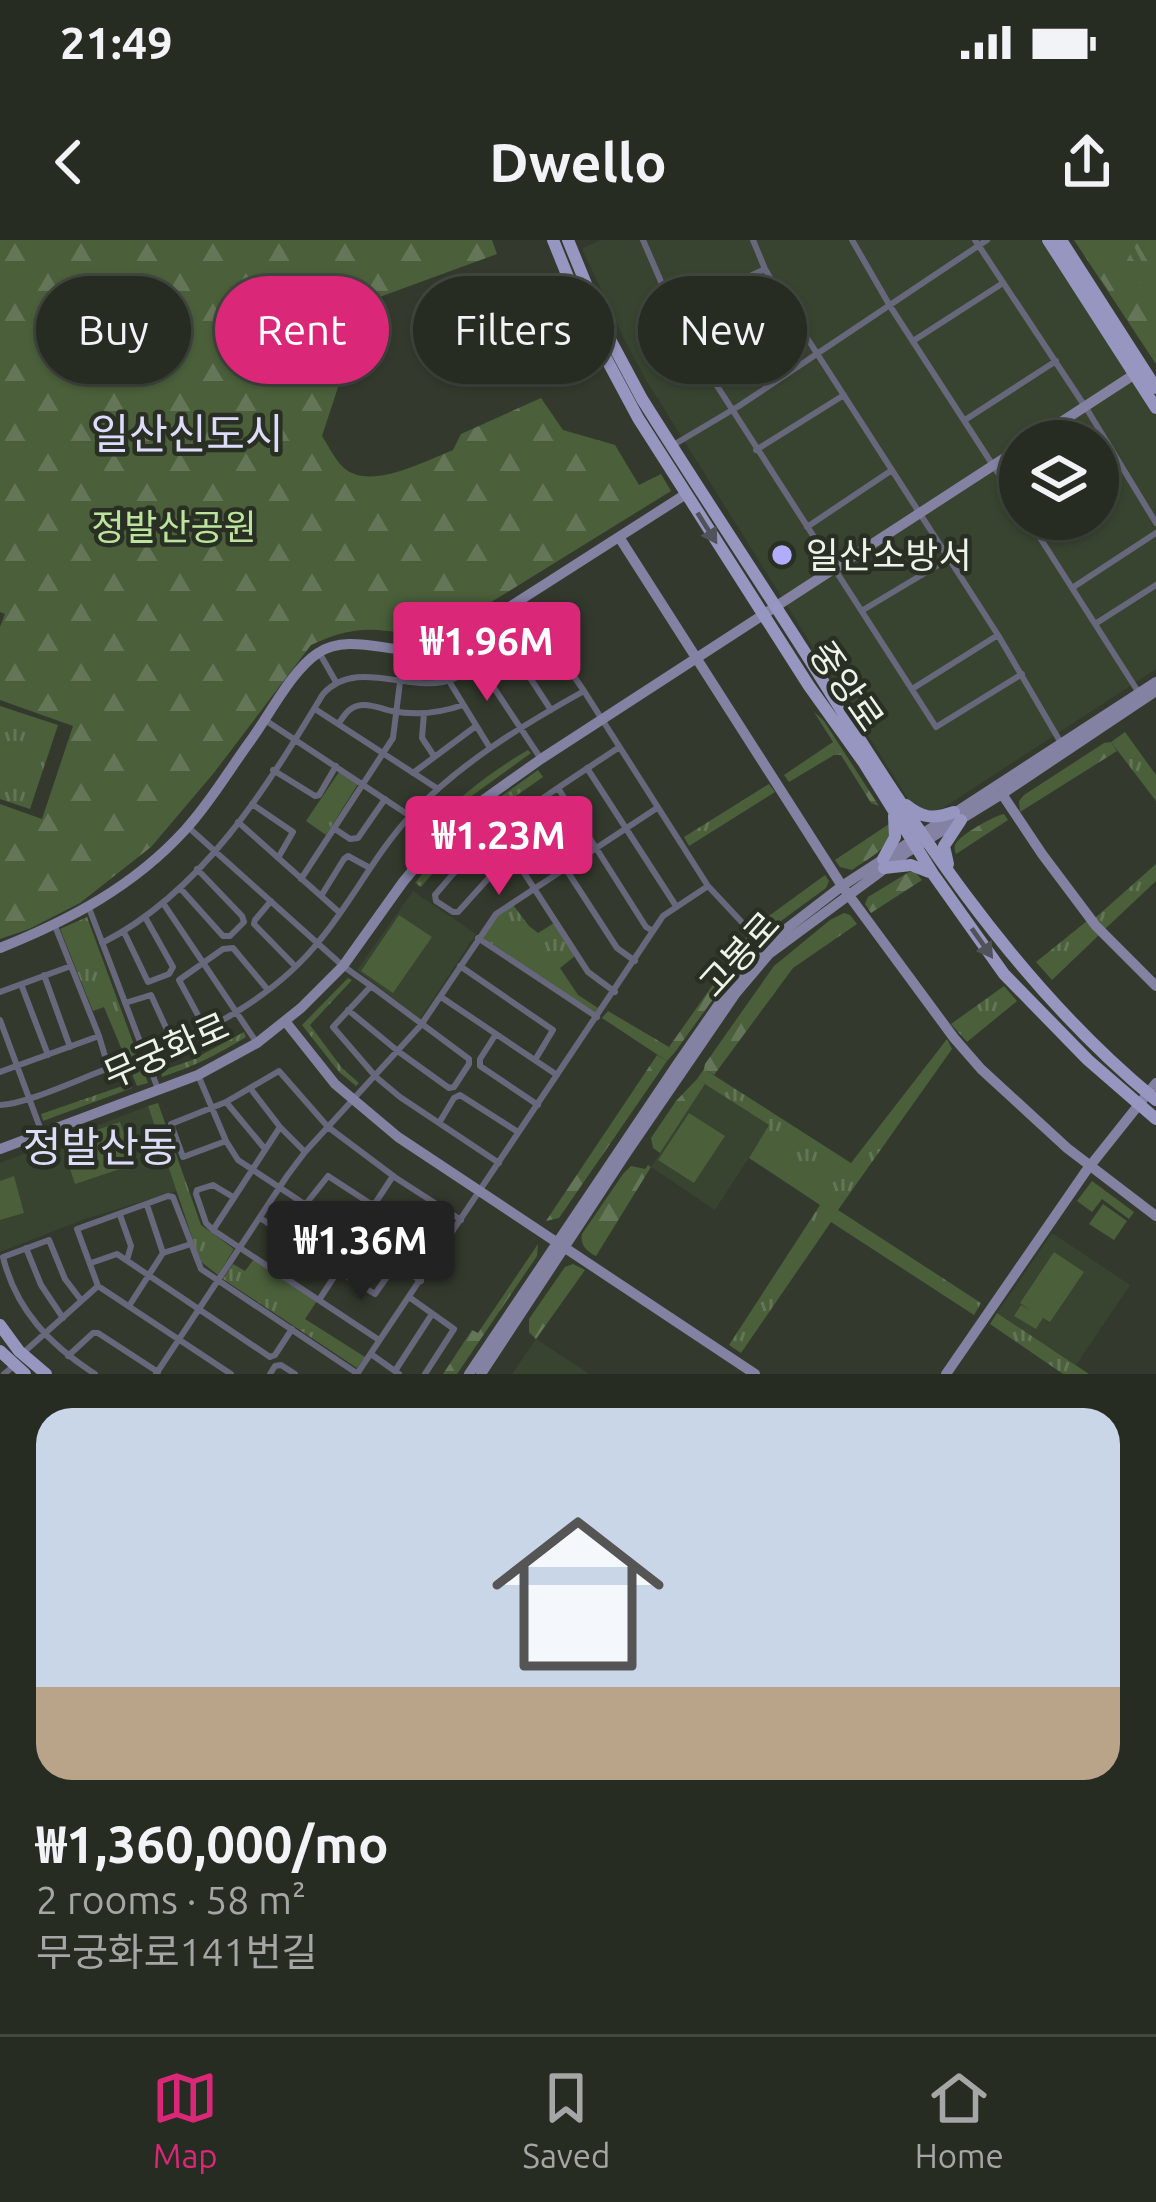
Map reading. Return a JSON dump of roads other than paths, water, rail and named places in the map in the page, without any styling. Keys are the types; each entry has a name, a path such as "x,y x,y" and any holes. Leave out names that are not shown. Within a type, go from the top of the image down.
{"main road":[{"path":"1048,240 1139,371 1156,388"},
{"path":"1061,240 1156,408"},
{"name":"중앙로","path":"564,242 642,399 769,611"},
{"name":"중앙로","path":"564,242 599,347 638,418 895,804 932,874 1004,974 1088,1060 1149,1095"},
{"path":"1064,420 1139,371"},
{"name":"무궁화로","path":"0,1150 198,1075 257,1042 343,966 403,882 478,803 999,463"},
{"path":"0,947 89,908 144,868 188,827 311,657 325,648 351,644 432,650 461,638 686,494"},
{"path":"619,537 845,891 902,971 981,1069 1090,1166 1156,1216"},
{"name":"고봉로","path":"482,1374 689,1046 764,946 1156,682"},
{"name":"고봉로","path":"958,816 1002,794 1156,692"},
{"path":"1002,794 1096,926 1156,986"},
{"path":"932,874 911,865 884,864 895,837 895,804 925,817 958,816 944,847 950,871"},
{"name":"중앙로","path":"918,840 950,871 1018,963 1149,1095 1156,1119"},
{"name":"고봉로","path":"469,1374 736,993 769,954 845,891"},
{"path":"285,1021 353,1101 398,1137 755,1374"},
{"path":"946,1374 1090,1166 1149,1095"},
{"path":"0,1325 16,1367"},
{"path":"0,1351 16,1367 46,1374"}],"street":[{"path":"643,240 658,276"},
{"path":"753,240 765,269 998,634 1061,744"},
{"path":"852,240 999,474"},
{"path":"672,446 987,240"},
{"path":"977,243 1156,523"},
{"path":"750,276 765,269"},
{"path":"913,341 1003,283"},
{"path":"965,420 1055,361"},
{"path":"717,384 936,727 1022,674"},
{"path":"756,450 844,395"},
{"path":"807,526 892,470"},
{"path":"1072,588 1156,533"},
{"path":"1041,540 1139,693"},
{"path":"863,610 950,558"},
{"path":"1095,624 1156,585"},
{"path":"521,599 708,886 764,946"},
{"path":"539,625 510,644 510,650 551,710"},
{"path":"912,689 998,634"},
{"path":"461,638 541,759"},
{"path":"319,652 336,682"},
{"path":"102,943 124,932 180,888 252,804 323,694 336,682 349,677 428,684 448,681 478,665"},
{"path":"448,681 490,748"},
{"path":"301,878 394,738 400,682"},
{"path":"146,1057 237,1013 268,990 318,944 410,816 438,789 490,748 584,691"},
{"path":"338,724 356,706 424,713 463,705"},
{"path":"314,709 438,789"},
{"path":"424,713 422,738 434,756"},
{"path":"265,720 410,816 437,841"},
{"path":"413,773 476,726"},
{"path":"513,856 458,912 436,901 435,895 496,830 618,748"},
{"path":"273,770 314,796 336,766"},
{"path":"587,768 676,906"},
{"path":"558,788 646,927 653,931"},
{"path":"334,828 350,839 358,838 385,799"},
{"path":"478,803 588,972 615,992"},
{"path":"252,804 293,832 278,858"},
{"path":"68,1356 98,1333 158,1373 305,1152 399,1052 496,914 657,808"},
{"path":"527,809 617,948 635,962"},
{"path":"238,822 340,913"},
{"path":"188,827 343,966 469,1058 469,1064 449,1088 348,1010"},
{"path":"321,896 349,856 370,868"},
{"path":"180,888 227,937 244,922 197,869"},
{"path":"231,1374 98,1286 77,1229 173,1197 201,1269 358,1374 663,916 708,886"},
{"path":"271,901 254,924 295,966"},
{"path":"163,903 257,1042"},
{"path":"89,908 158,1089"},
{"path":"124,932 148,982 172,971 145,917"},
{"path":"0,1105 108,1066 55,926"},
{"path":"478,938 597,1017"},
{"path":"206,1030 179,980 223,949 233,948 268,990"},
{"path":"0,992 70,966"},
{"path":"460,966 553,1030 535,1060"},
{"path":"44,975 70,1047"},
{"path":"21,984 48,1055"},
{"path":"370,986 332,1027 400,1097 499,1163"},
{"path":"125,1003 151,995 174,1045"},
{"path":"440,996 557,1076"},
{"path":"0,1020 42,1133"},
{"path":"496,1034 480,1066 538,1105"},
{"path":"0,1072 99,1036"},
{"path":"226,1141 183,1157 171,1124 226,1102 279,1071 328,1127 460,1220"},
{"path":"198,1075 238,1160 421,1281"},
{"path":"250,1088 305,1152"},
{"path":"439,1123 460,1095 519,1132"},
{"path":"226,1102 266,1149"},
{"path":"213,1230 280,1127"},
{"path":"305,1205 328,1176 371,1204 393,1176"},
{"path":"233,1197 213,1185 197,1190 206,1223 213,1230 380,1341"},
{"path":"147,1204 164,1253"},
{"path":"260,1217 332,1264 382,1212 440,1250"},
{"path":"120,1215 132,1251 127,1260"},
{"path":"81,1300 65,1279 49,1240 3,1257 17,1295 44,1335 95,1374"},
{"path":"129,1306 164,1253 191,1244"},
{"path":"26,1248 40,1285 63,1318"},
{"path":"90,1264 117,1254 270,1357 292,1329"},
{"path":"319,1300 341,1273 375,1294 396,1264"},
{"path":"16,1367 98,1286"},
{"path":"409,1297 454,1329 425,1374"},
{"path":"371,1354 397,1373 433,1313"},
{"path":"270,1374 281,1365 295,1374"}],"place":[{"name":"일산소방서","path":"782,555"}],"district":[{"name":"일산신도시","path":"187,434"},
{"name":"정발산동","path":"100,1147"}],"park label":[{"name":"정발산공원","path":"174,527"}]}
